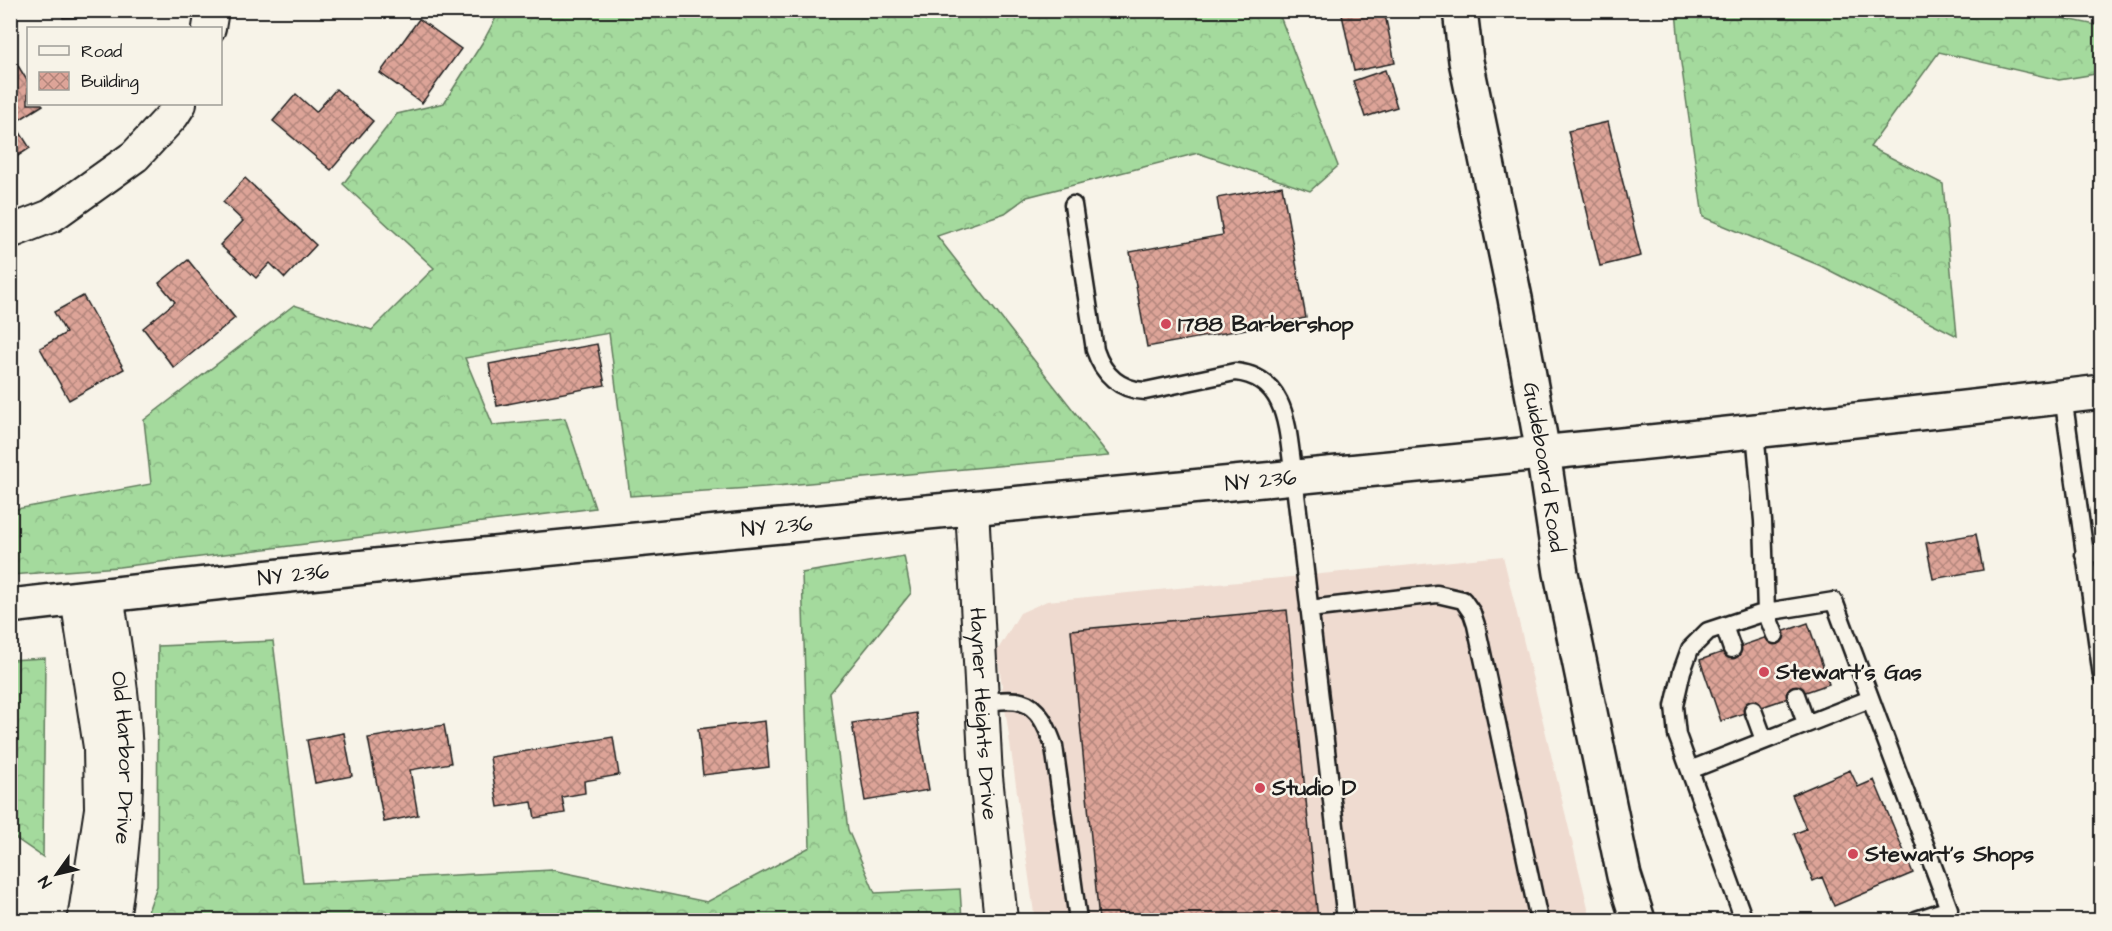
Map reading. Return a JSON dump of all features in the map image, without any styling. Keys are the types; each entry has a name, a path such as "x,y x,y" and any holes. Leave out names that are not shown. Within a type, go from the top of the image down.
{"main road":[{"name":"Guideboard Road","path":"1460,10 1466,61 1515,298 1543,453 1561,573 1624,876 1638,921"},
{"name":"NY 236","path":"10,606 972,507 1543,453 2102,392"}],"street":[{"path":"10,232 51,216 135,156 179,105"},
{"name":"Hayner Heights Drive","path":"972,507 986,777 1001,921"},
{"name":"Old Harbor Drive","path":"84,921 101,809 92,596"},
{"name":"Old Harbor Drive","path":"92,596 118,668 126,759 123,850 113,921"}],"lane":[{"path":"1073,205 1095,350 1099,362 1116,383 1133,390 1145,391 1235,372 1250,373 1273,389 1282,406 1294,477 1346,921"},
{"path":"2063,396 2102,676"},
{"path":"1755,431 1763,520 1766,612 1775,635"},
{"path":"2084,555 2102,552"},
{"path":"1309,609 1437,594 1463,600 1472,612 1539,921"},
{"path":"1744,921 1677,735 1674,706 1682,671 1690,649 1708,631 1766,612 1834,601 1949,909 1916,921"},
{"path":"1724,626 1732,649"},
{"path":"1796,695 1806,723"},
{"path":"1690,770 1870,699"},
{"path":"982,702 1020,701 1034,710 1046,726 1054,746 1077,921"},
{"path":"1753,710 1764,740"}],"shaded area":[{"path":"1503,556 1591,920 1035,920 997,651 1020,613 1047,601"}],"green space":[{"path":"500,10 1278,11 1338,166 1310,191 1198,153 1027,197 1005,213 937,236 1109,456 765,487 630,496 609,333 465,358 493,425 565,418 595,508 119,567 11,575 11,510 151,484 144,420 294,305 372,330 434,268 343,184 397,114 444,103"},
{"path":"2022,10 2101,26 2101,73 2059,80 1939,52 1870,147 1943,184 1957,336 1821,266 1703,217 1680,56 1676,11"},
{"path":"904,556 911,593 830,693 848,830 875,893 960,889 962,920 145,920 157,886 158,646 273,641 303,883 552,870 707,902 810,847 802,573"},
{"path":"45,658 43,857 11,835 10,660"}],"building":[{"path":"62,10 111,10 112,16 63,18"},
{"path":"1341,10 1384,10 1395,63 1354,71"},
{"path":"419,19 461,49 422,103 380,73"},
{"path":"17,64 27,80 27,105 43,105 14,123 30,148 10,161 10,67"},
{"path":"1385,70 1397,107 1365,117 1353,81"},
{"path":"336,89 373,121 331,170 273,121 296,94 316,112"},
{"path":"1608,122 1641,256 1600,266 1568,131"},
{"path":"245,178 316,245 285,278 270,263 256,278 220,245 243,221 223,202"},
{"path":"1282,186 1306,318 1147,347 1130,252 1223,235 1217,198"},
{"path":"188,260 235,318 174,368 143,328 175,302 159,283"},
{"path":"83,296 124,369 69,400 40,348 66,333 54,312"},
{"path":"597,344 605,385 497,406 489,364"},
{"path":"1976,534 1983,570 1933,579 1926,543"},
{"path":"1287,610 1318,920 1099,920 1071,630"},
{"name":"Stewart's Gas","path":"1808,623 1829,684 1721,721 1700,660"},
{"path":"916,713 929,790 865,801 852,723"},
{"path":"765,721 769,767 703,775 698,729"},
{"path":"444,725 451,763 410,770 418,815 384,822 368,738"},
{"path":"344,733 352,776 315,783 307,740"},
{"path":"613,737 619,775 584,781 585,793 562,797 565,813 535,818 532,802 498,807 490,757"},
{"name":"Stewart's Shops","path":"1850,770 1858,787 1874,780 1913,873 1834,906 1822,877 1813,881 1794,834 1806,829 1792,795"}],"place":[{"name":"1788 Barbershop","path":"1166,324"},
{"name":"Stewart's Gas","path":"1764,672"},
{"name":"Studio D","path":"1260,788"},
{"name":"Stewart's Shops","path":"1853,854"}]}
